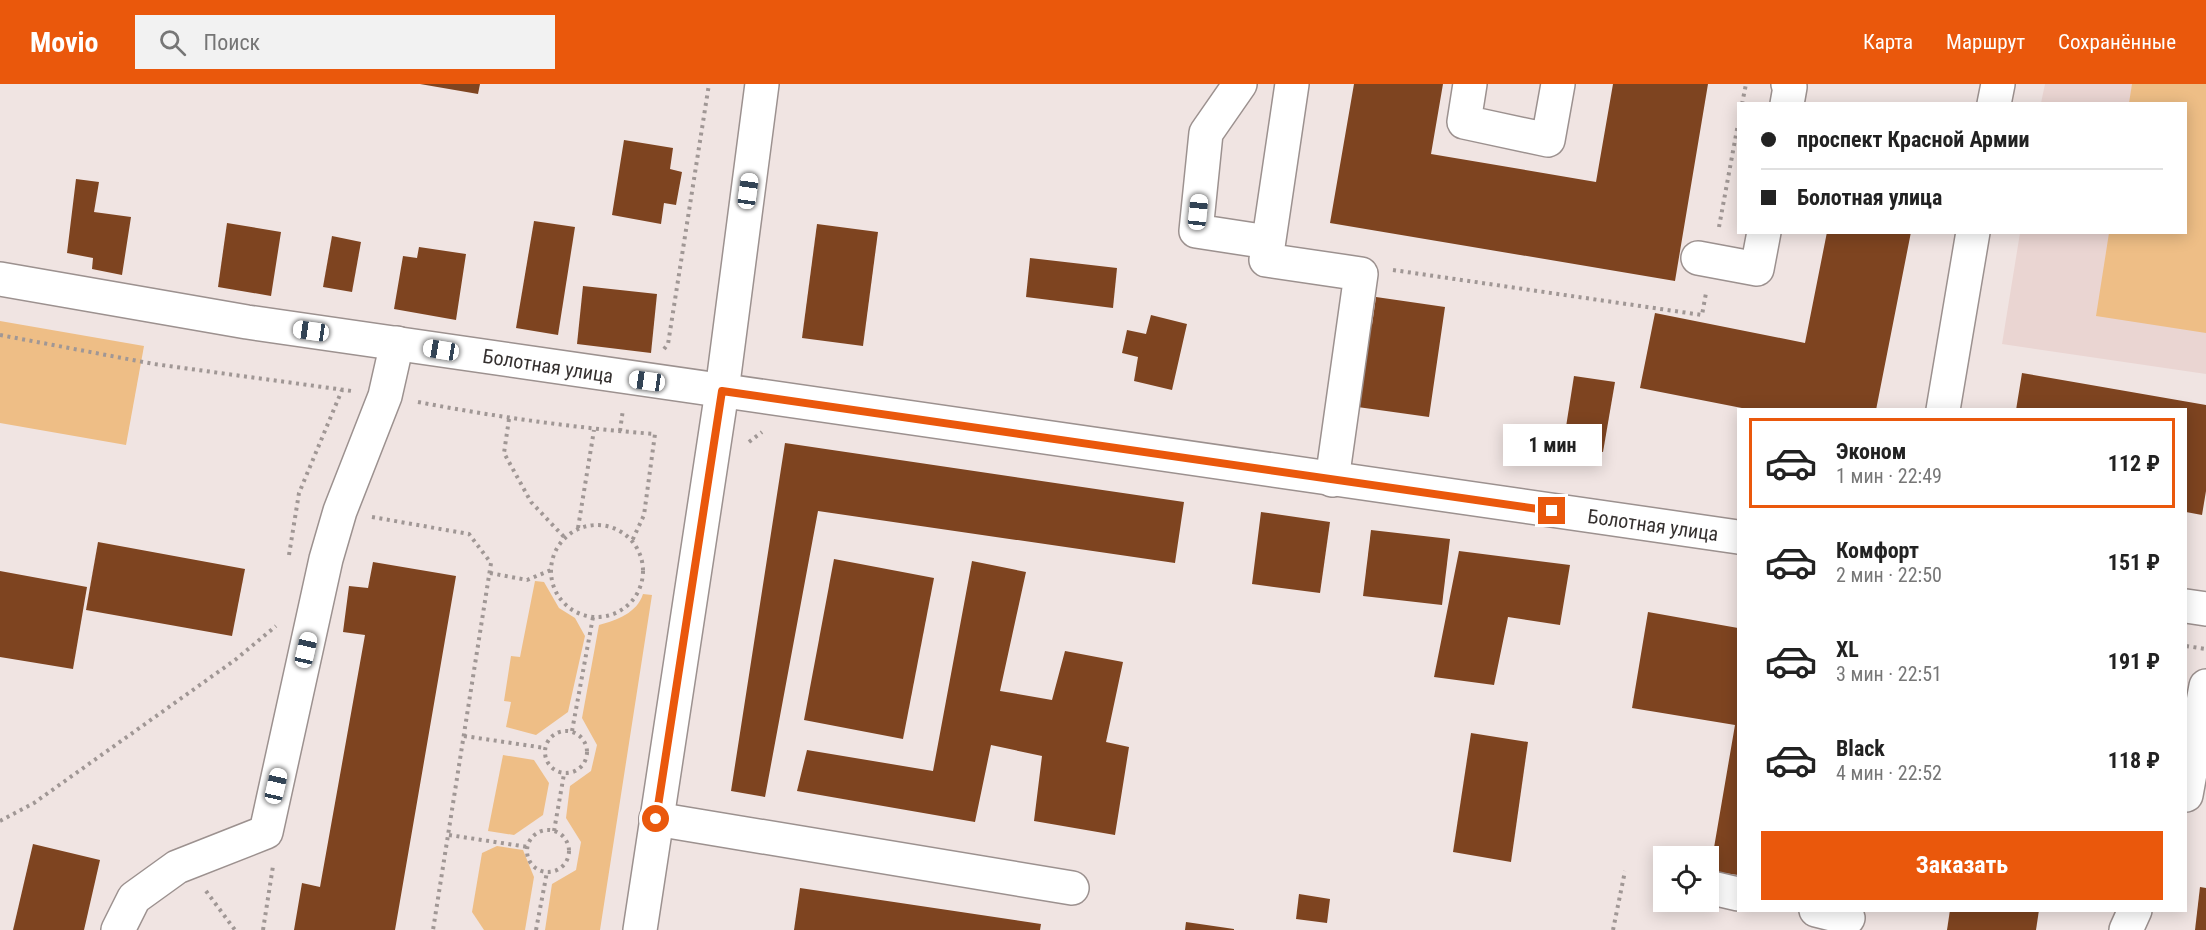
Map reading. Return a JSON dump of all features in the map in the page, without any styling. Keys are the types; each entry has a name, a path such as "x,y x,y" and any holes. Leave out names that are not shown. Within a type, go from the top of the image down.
{"street":[{"path":"640,930 722,391 762,84"},
{"path":"1240,84 1206,133 1196,231 1268,242"},
{"path":"1292,84 1266,260 1361,274 1332,480"},
{"path":"1470,84 1464,122 1548,140 1558,84"},
{"path":"1787,102 1790,87 1788,84"},
{"path":"1994,102 1998,84"},
{"path":"1706,259 1757,268 1764,234"},
{"path":"1943,408 1973,234"},
{"name":"Болотная улица","path":"0,279 247,322 1737,537"},
{"path":"118,930 134,898 177,867 266,832 326,559 340,511 385,396 397,343"},
{"path":"2187,606 2206,609"},
{"path":"2187,790 2206,686"},
{"path":"656,819 1072,888"},
{"path":"1719,890 1737,894"},
{"path":"1823,912 1848,919"},
{"path":"2126,930 2134,912"}],"path":[{"path":"661,352 668,344 709,84"},
{"path":"1742,102 1746,84"},
{"path":"1384,269 1702,315 1706,259 1737,128"},
{"path":"0,335 154,364 385,396 509,419 594,430 655,434 644,515 632,540"},
{"path":"288,563 299,493 342,390"},
{"path":"620,431 625,400"},
{"path":"509,419 504,453 531,502 565,538"},
{"path":"578,528 594,430"},
{"path":"340,511 469,534 491,563 434,930"},
{"path":"594,524 610,526 624,533 632,540 640,554 643,570 641,586 635,597 624,608 609,615 593,617 578,613 566,606 556,593 551,577 552,561 557,546 565,538 578,528 594,524"},
{"path":"490,573 527,580 551,570"},
{"path":"572,731 593,617"},
{"path":"0,821 34,803 235,660 279,623"},
{"path":"2187,646 2206,649"},
{"path":"572,731 582,738 588,752 584,764 578,770 564,774 552,769 547,762 545,748 550,737 557,733 572,731"},
{"path":"464,736 545,748"},
{"path":"554,831 564,774"},
{"path":"554,831 564,837 569,851 566,862 560,868 547,872 535,867 530,861 528,847 531,840 540,832 554,831"},
{"path":"263,930 277,846 266,832"},
{"path":"449,835 528,847"},
{"path":"186,864 236,930"},
{"path":"1613,930 1625,871"},
{"path":"536,930 547,872"}],"shaded area":[{"path":"2045,84 2206,84 2206,374 2002,344 2020,234 2187,234 2187,102 2041,102"},
{"path":"2132,84 2206,84 2206,333 2096,316 2109,234 2187,234 2187,102 2129,102"},
{"path":"0,321 144,346 126,445 0,423"},
{"path":"535,581 544,582 559,608 575,618 585,636 568,712 536,735 506,727 511,702 504,701 511,656 520,657"},
{"path":"643,594 652,595 600,930 545,930 552,884 576,870 581,842 566,818 570,786 591,771 597,745 582,718 599,625 631,611"},
{"path":"503,755 534,760 549,783 543,815 514,835 488,831"},
{"path":"497,846 523,850 534,877 525,930 484,930 472,912 482,853"}],"building":[{"path":"420,84 480,84 478,94"},
{"path":"1354,84 1443,84 1431,154 1596,182 1613,84 1708,84 1675,281 1330,223"},
{"path":"624,140 673,148 670,169 682,172 676,205 664,203 661,224 612,215"},
{"path":"76,179 99,182 94,212 131,217 122,275 92,269 93,258 67,253"},
{"path":"534,221 575,227 558,335 516,328"},
{"path":"227,223 281,232 271,296 218,287"},
{"path":"817,224 878,232 863,346 802,338"},
{"path":"1827,234 1911,234 1876,408 1742,408 1640,388 1655,313 1805,343"},
{"path":"332,236 361,242 352,292 323,287"},
{"path":"419,247 466,254 456,320 394,309 403,256 417,258"},
{"path":"1030,258 1117,268 1113,308 1026,297"},
{"path":"583,286 657,294 651,353 577,344"},
{"path":"1376,297 1445,307 1429,417 1329,403 1340,321 1372,325"},
{"path":"1151,315 1187,324 1172,390 1134,381 1138,357 1122,353 1127,330 1146,334"},
{"path":"2022,373 2206,405 2206,491 2202,515 2187,512 2187,408 2016,408"},
{"path":"1574,376 1615,382 1603,452 1563,446"},
{"path":"785,443 1184,502 1175,563 818,511 765,797 731,791"},
{"path":"1261,512 1330,522 1320,593 1252,584"},
{"path":"1371,530 1450,539 1442,605 1363,596"},
{"path":"98,542 245,569 232,636 86,610"},
{"path":"1459,551 1570,565 1560,625 1508,617 1494,685 1434,677"},
{"path":"834,559 934,578 903,739 804,720"},
{"path":"972,561 1026,572 1000,691 1052,700 1065,651 1123,662 1106,742 1129,747 1115,835 1034,821 1042,756 991,745 975,822 797,791 807,750 933,771"},
{"path":"373,562 456,576 395,930 294,930 302,883 320,887 365,635 343,632 349,586 368,588"},
{"path":"0,571 87,587 73,669 0,657"},
{"path":"1648,612 1737,628 1737,875 1719,872 1719,846 1714,846 1735,725 1632,708"},
{"path":"1471,733 1528,742 1511,862 1453,852"},
{"path":"33,844 100,860 84,930 13,930"},
{"path":"2200,887 2206,888 2206,930 2195,930"},
{"path":"800,888 1041,924 1040,930 794,930"},
{"path":"1299,894 1330,899 1327,923 1296,919"},
{"path":"1950,912 2039,912 2036,930 1947,930"},
{"path":"1186,922 1234,929 1234,930 1185,930"}],"route":[{"path":"656,819 722,391 1552,511"}]}
